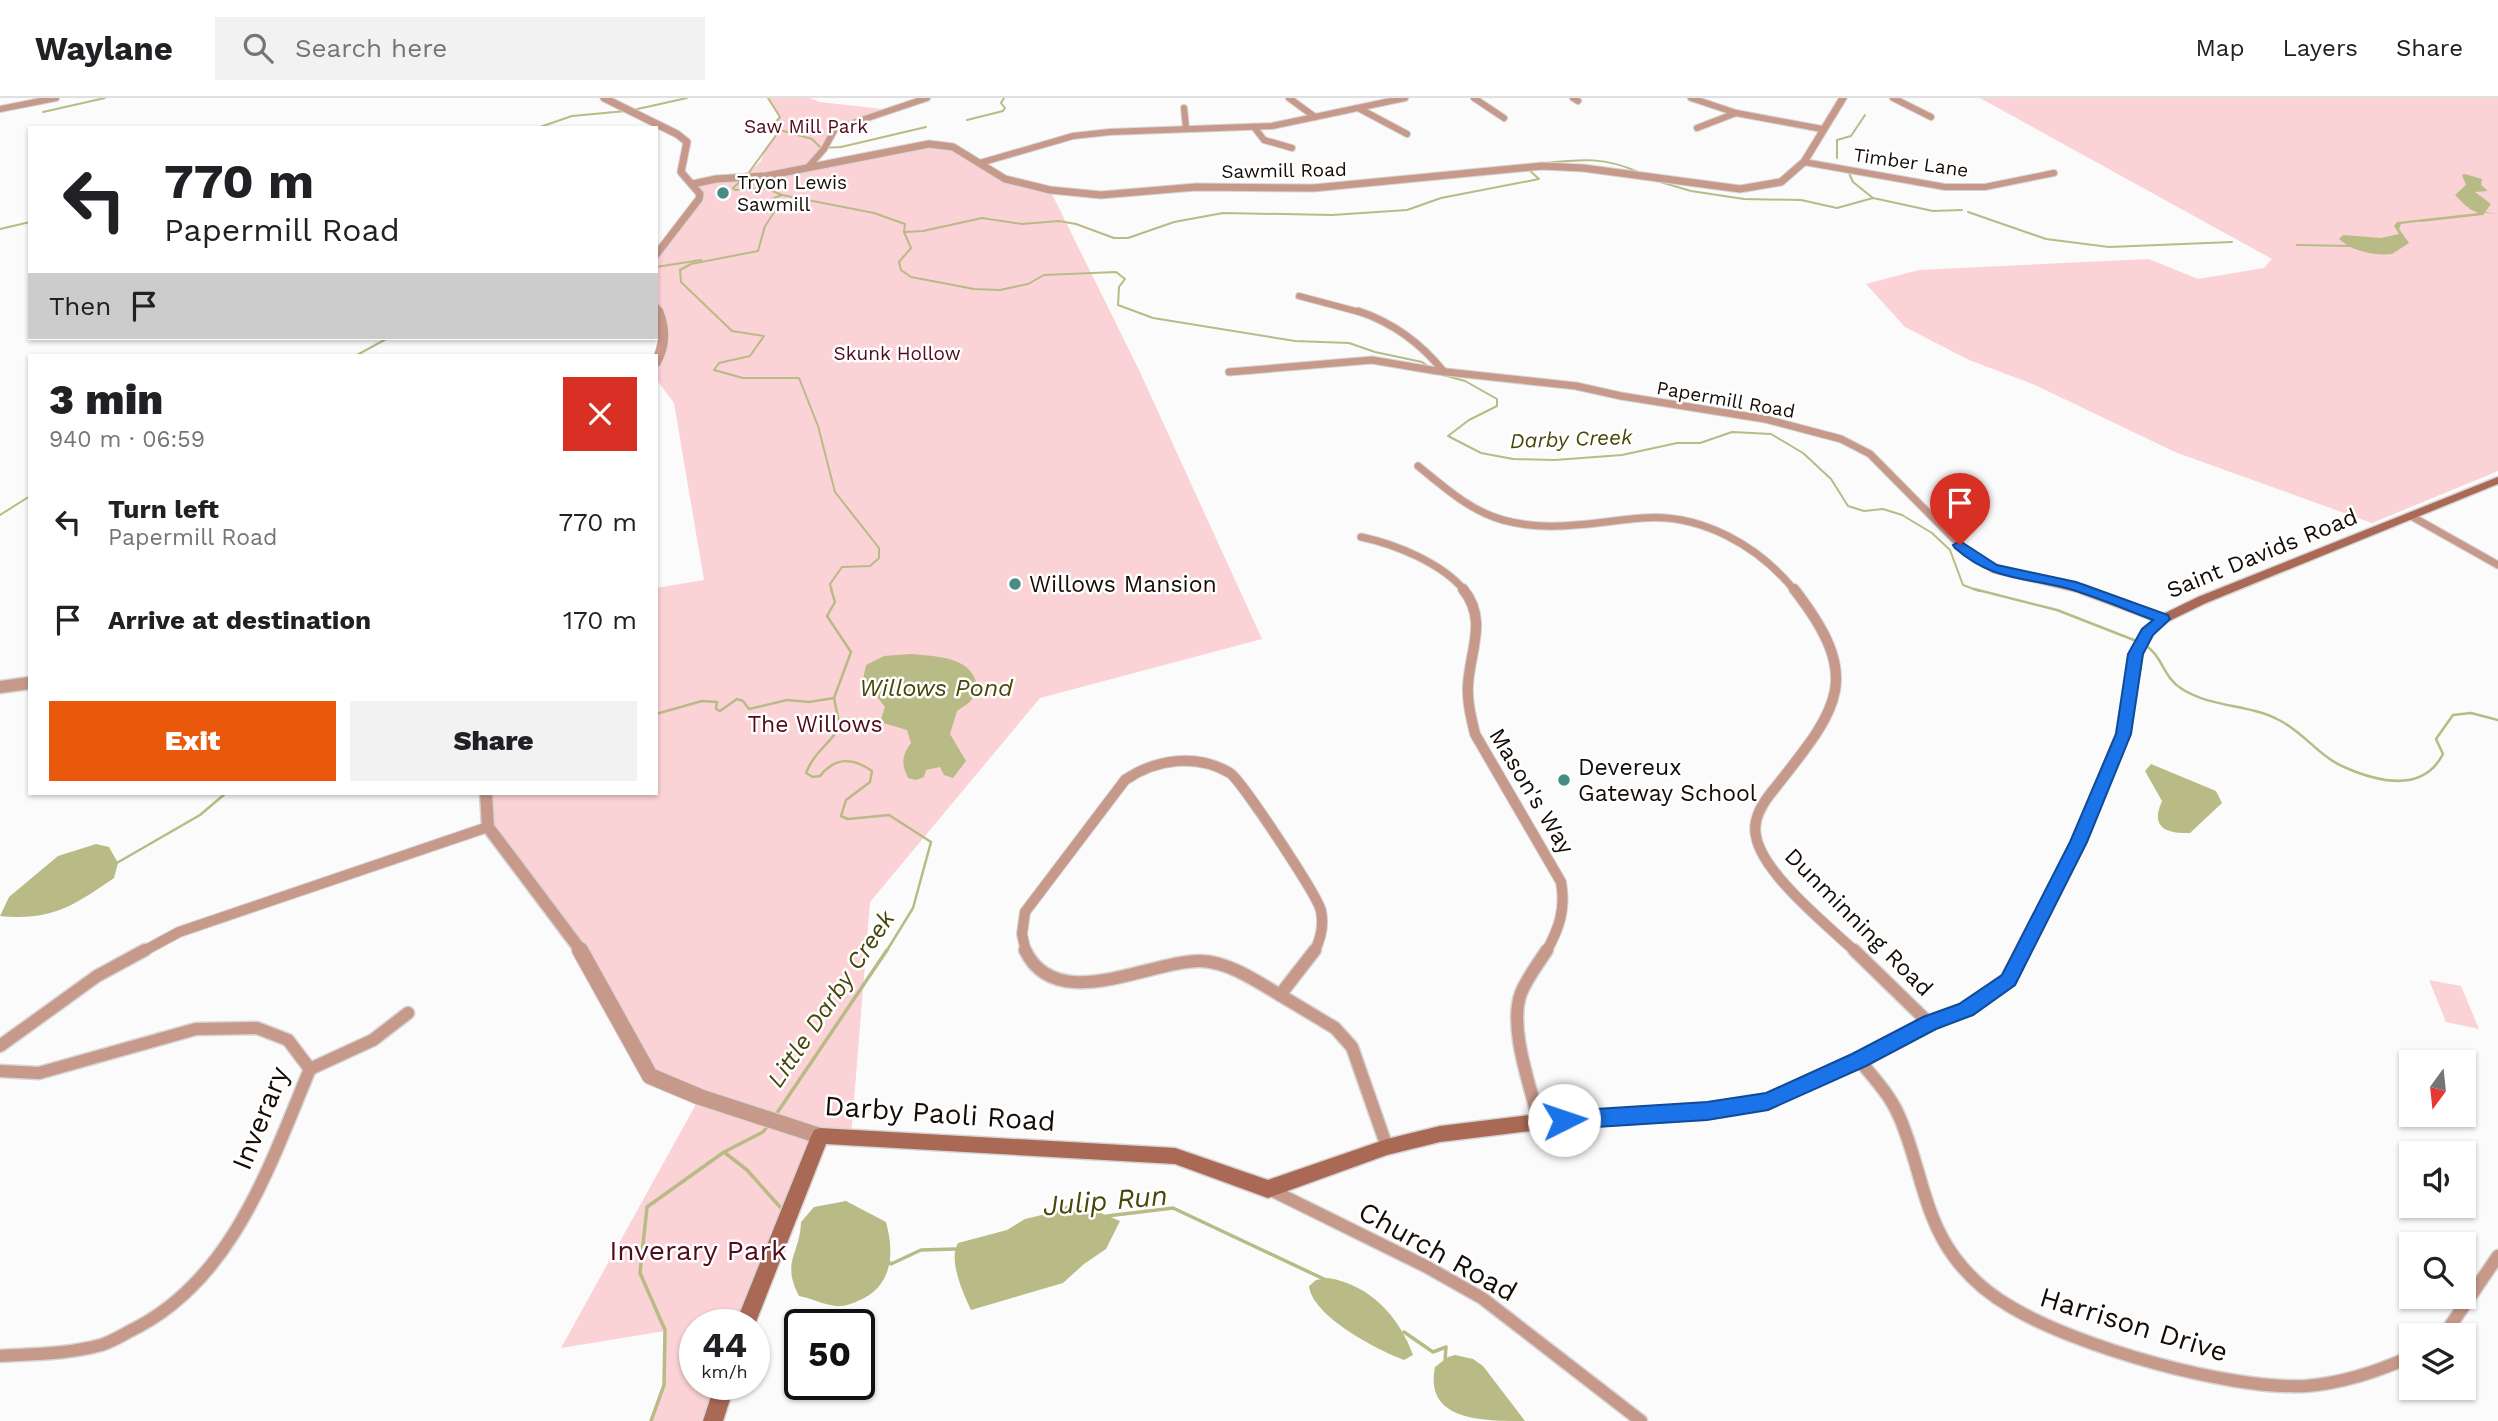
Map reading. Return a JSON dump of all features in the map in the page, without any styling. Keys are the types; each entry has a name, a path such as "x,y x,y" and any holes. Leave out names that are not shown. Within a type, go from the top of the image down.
{"main road":[{"name":"Saint Davids Road","path":"1268,1189 1387,1147 1451,1132 1539,1122 1707,1111 1768,1101 1859,1060 1929,1023 1966,1010 2008,980 2078,842 2123,734 2136,654 2147,632 2163,619 2202,600 2498,480"},
{"name":"Darby Paoli Road","path":"820,1136 1175,1156 1268,1189"},
{"path":"751,1309 820,1136"},
{"path":"713,1421 720,1400"}],"street":[{"path":"0,109 56,98"},
{"path":"604,98 684,139 687,145 681,172 700,194 699,199 658,252"},
{"path":"809,166 824,149 835,129 927,98"},
{"path":"1289,98 1315,117"},
{"path":"980,163 1073,136 1186,128 1254,127 1360,109 1405,98"},
{"path":"1474,98 1504,118"},
{"path":"1691,98 1736,113 1822,129"},
{"name":"Sawmill Road","path":"693,184 725,178 766,176 929,144 953,146 1005,179 1050,190 1101,195 1196,187 1314,188 1542,166 1583,167 1740,189 1780,182 1804,162 1843,98"},
{"path":"1893,98 1931,117"},
{"path":"1184,108 1186,128"},
{"path":"1360,109 1406,134"},
{"path":"1697,128 1736,113"},
{"path":"1254,127 1257,136 1264,141 1292,148"},
{"name":"Timber Lane","path":"1804,162 1945,187 1985,187 2054,173"},
{"path":"1299,296 1364,312 1410,335 1430,352 1440,372"},
{"path":"658,310 661,315 663,342 658,356"},
{"name":"Papermill Road","path":"1229,372 1372,360 1440,372 1576,386 1621,396 1765,419 1841,439 1870,454 1893,474 1922,509 1978,561 2011,574 2071,585 2163,619"},
{"name":"Dunminning Road","path":"1418,466 1474,509 1502,520 1563,528 1645,518 1678,520 1718,532 1754,552 1776,569 1830,642 1838,672 1836,695 1823,727 1761,805 1755,832 1767,859 1782,881 1929,1023"},
{"path":"2412,516 2498,565"},
{"name":"Mason's Way","path":"1362,537 1385,542 1447,573 1473,597 1478,619 1466,693 1469,720 1562,883 1565,903 1562,922 1523,988 1517,1008 1519,1032 1539,1122"},
{"path":"0,688 28,683"},
{"path":"1280,995 1320,943 1325,924 1322,910 1315,894 1237,779 1209,763 1166,760 1144,767 1125,779 1025,912 1021,932 1025,953 1034,964 1054,977 1082,984 1103,982 1180,963 1205,961 1228,967 1335,1028 1352,1047 1387,1147"},
{"path":"0,1046 97,976 179,932 488,827 486,795"},
{"name":"Darby Paoli Road","path":"488,827 589,962 650,1076 700,1097 820,1136"},
{"path":"310,1069 373,1040 408,1013"},
{"name":"Inverary","path":"0,1071 40,1073 196,1029 257,1028 288,1040 310,1069 265,1176 225,1249 193,1287 149,1322 102,1345 0,1356"},
{"name":"Harrison Drive","path":"1859,1060 1899,1115 1923,1198 1946,1246 1983,1288 2016,1312 2060,1332 2172,1367 2252,1384 2327,1383 2380,1371 2399,1362"},
{"name":"Church Road","path":"1268,1189 1427,1266 1473,1292 1641,1421"},
{"path":"2452,1323 2498,1256"}],"green space":[{"path":"768,98 810,98 820,102 891,110 835,129 810,164 944,144 992,173 1050,190 1139,370 1262,639 1040,698 870,902 851,1137 820,1136 751,1309 679,1309 679,1400 720,1400 713,1421 651,1421 664,1385 665,1331 561,1348 700,1097 650,1076 589,962 488,827 486,795 658,795 658,588 704,580 674,403 658,382 658,358 662,351 658,322 658,252 699,199 693,184 745,176 761,161 766,148 779,130 775,123 780,117"},
{"path":"1980,98 2498,98 2498,471 2372,523 2175,452 2035,385 1969,360 1905,327 1866,284 1919,270 2149,259 2198,279 2264,268 2272,259"},
{"path":"2429,980 2461,986 2479,1029 2446,1022"}],"water":[{"path":"2462,175 2482,179 2481,185 2488,191 2475,192 2491,204 2485,212 2498,214 2486,213 2401,224 2399,229 2409,243 2392,254 2364,252 2339,239 2343,235 2381,238 2399,234 2394,226 2397,222 2479,213 2466,206 2455,195 2466,185"},
{"name":"Willows Pond","path":"911,654 953,660 962,664 975,678 978,689 970,702 957,711 950,734 966,761 953,778 944,775 940,767 926,770 924,777 916,780 908,778 904,768 904,756 911,743 907,730 880,722 885,707 863,679 866,665 884,656"},
{"path":"2151,764 2216,791 2222,803 2190,833 2167,830 2159,823 2162,801 2145,771"},
{"path":"96,844 109,847 118,863 114,878 74,904 48,914 0,916 9,897 58,856"},
{"path":"846,1201 886,1222 890,1258 884,1279 869,1295 845,1306 799,1296 791,1266 801,1222 814,1207"},
{"path":"1071,1204 1089,1208 1120,1221 1106,1249 1063,1283 971,1310 956,1267 955,1250 958,1243 1007,1230 1025,1219"},
{"path":"1328,1278 1370,1295 1400,1328 1413,1355 1404,1360 1392,1355 1333,1320 1321,1309 1309,1286 1316,1280"},
{"path":"1455,1355 1473,1359 1483,1366 1525,1421 1475,1418 1447,1408 1438,1398 1434,1385 1435,1367"}],"waterway":[{"path":"43,112 105,98"},
{"path":"633,110 687,98"},
{"name":"Darby Creek","path":"768,98 780,117 775,123 780,130"},
{"path":"967,120 1003,111 1005,108 1001,103 1004,98"},
{"path":"543,126 572,116 626,111"},
{"path":"1837,158 1837,140 1851,136 1865,115"},
{"path":"780,130 812,139 821,148 841,147 926,127"},
{"name":"Darby Creek","path":"747,175 780,130"},
{"path":"1546,163 1593,160 1638,172"},
{"path":"904,232 923,231 982,218 1022,224 1059,221 1076,224 1114,238 1128,238 1174,222 1223,213 1332,215 1407,210 1441,198 1539,179 1529,170"},
{"path":"1848,171 1853,182 1873,198"},
{"name":"Darby Creek","path":"742,180 733,188 735,190 765,188 782,195"},
{"path":"1657,181 1691,191 1744,199 1801,200 1837,208 1873,198"},
{"name":"Darby Creek","path":"782,195 874,213 905,224 904,232"},
{"name":"Little Darby Creek","path":"782,195 774,198 775,211 765,226 758,251 691,264 680,270 681,282 732,331 764,336 750,356 719,363 714,370 743,378 799,378 818,426 835,492 879,548 879,558 870,566 842,567 830,584 832,591"},
{"path":"1873,198 1933,211 1962,210"},
{"path":"2421,221 2483,214 2470,208"},
{"path":"1968,212 2046,239 2109,247 2232,242"},
{"path":"0,229 28,222"},
{"name":"Darby Creek","path":"904,232 911,248 899,262 901,270 911,277 974,289 1000,290 1028,284 1044,275 1116,272 1125,279 1119,287 1118,305 1153,318 1295,341 1349,343 1375,352 1422,362 1428,366"},
{"path":"2297,245 2350,246"},
{"path":"658,267 701,260"},
{"path":"359,354 384,340"},
{"name":"Darby Creek","path":"1436,373 1465,381 1497,399 1497,406 1469,420 1448,436 1481,453 1513,459 1555,460 1622,455 1677,443 1700,443 1732,432 1771,434 1803,453 1831,479 1848,506 1864,511 1883,509 1902,515 1932,533 1950,550 1963,585 1979,591"},
{"path":"0,515 28,497"},
{"name":"Little Darby Creek","path":"831,589 835,602 827,616 851,652 834,698"},
{"name":"Darby Creek","path":"1974,589 2057,610 2139,642"},
{"name":"Darby Creek","path":"2145,645 2182,689 2206,700 2255,711 2279,720 2335,763 2385,780 2412,779 2424,775 2434,766 2443,754 2436,739 2453,715 2471,713 2498,720"},
{"path":"658,713 702,701 717,702 716,709 720,711 737,699 743,701 749,709 787,700 809,702 834,698"},
{"name":"Little Darby Creek","path":"834,698 840,727 813,759 806,773 813,777 820,776 832,765 844,761 865,766 872,771 870,782 846,800 841,816 848,819 889,815 931,842 913,908 886,952"},
{"path":"115,864 200,815 224,795"},
{"name":"Little Darby Creek","path":"775,1116 887,950"},
{"name":"Little Darby Creek","path":"724,1152 763,1132 767,1127"},
{"name":"Little Darby Creek","path":"651,1421 664,1385 665,1330 640,1273 647,1207 724,1152"},
{"name":"Julip Run","path":"724,1152 747,1170 781,1208"},
{"name":"Julip Run","path":"1107,1216 1173,1208 1326,1280"},
{"name":"Julip Run","path":"889,1262 891,1264 921,1250 955,1249"},
{"name":"Julip Run","path":"1404,1332 1433,1352 1446,1347 1445,1361"}],"place":[{"name":"Tryon Lewis Sawmill","path":"723,193"},
{"name":"Willows Mansion","path":"1015,584"},
{"name":"Devereux Gateway School","path":"1564,780"}],"route":[{"path":"1564,1120 1707,1111 1768,1101 1859,1060 1929,1023 1966,1010 2008,980 2078,842 2123,734 2136,654 2147,632 2163,619 2071,585 1993,569 1978,561 1960,545"}],"park label":[{"name":"Saw Mill Park","path":"806,126"},
{"name":"Skunk Hollow","path":"897,353"},
{"name":"The Willows","path":"815,724"},
{"name":"Inverary Park","path":"698,1250"}]}
